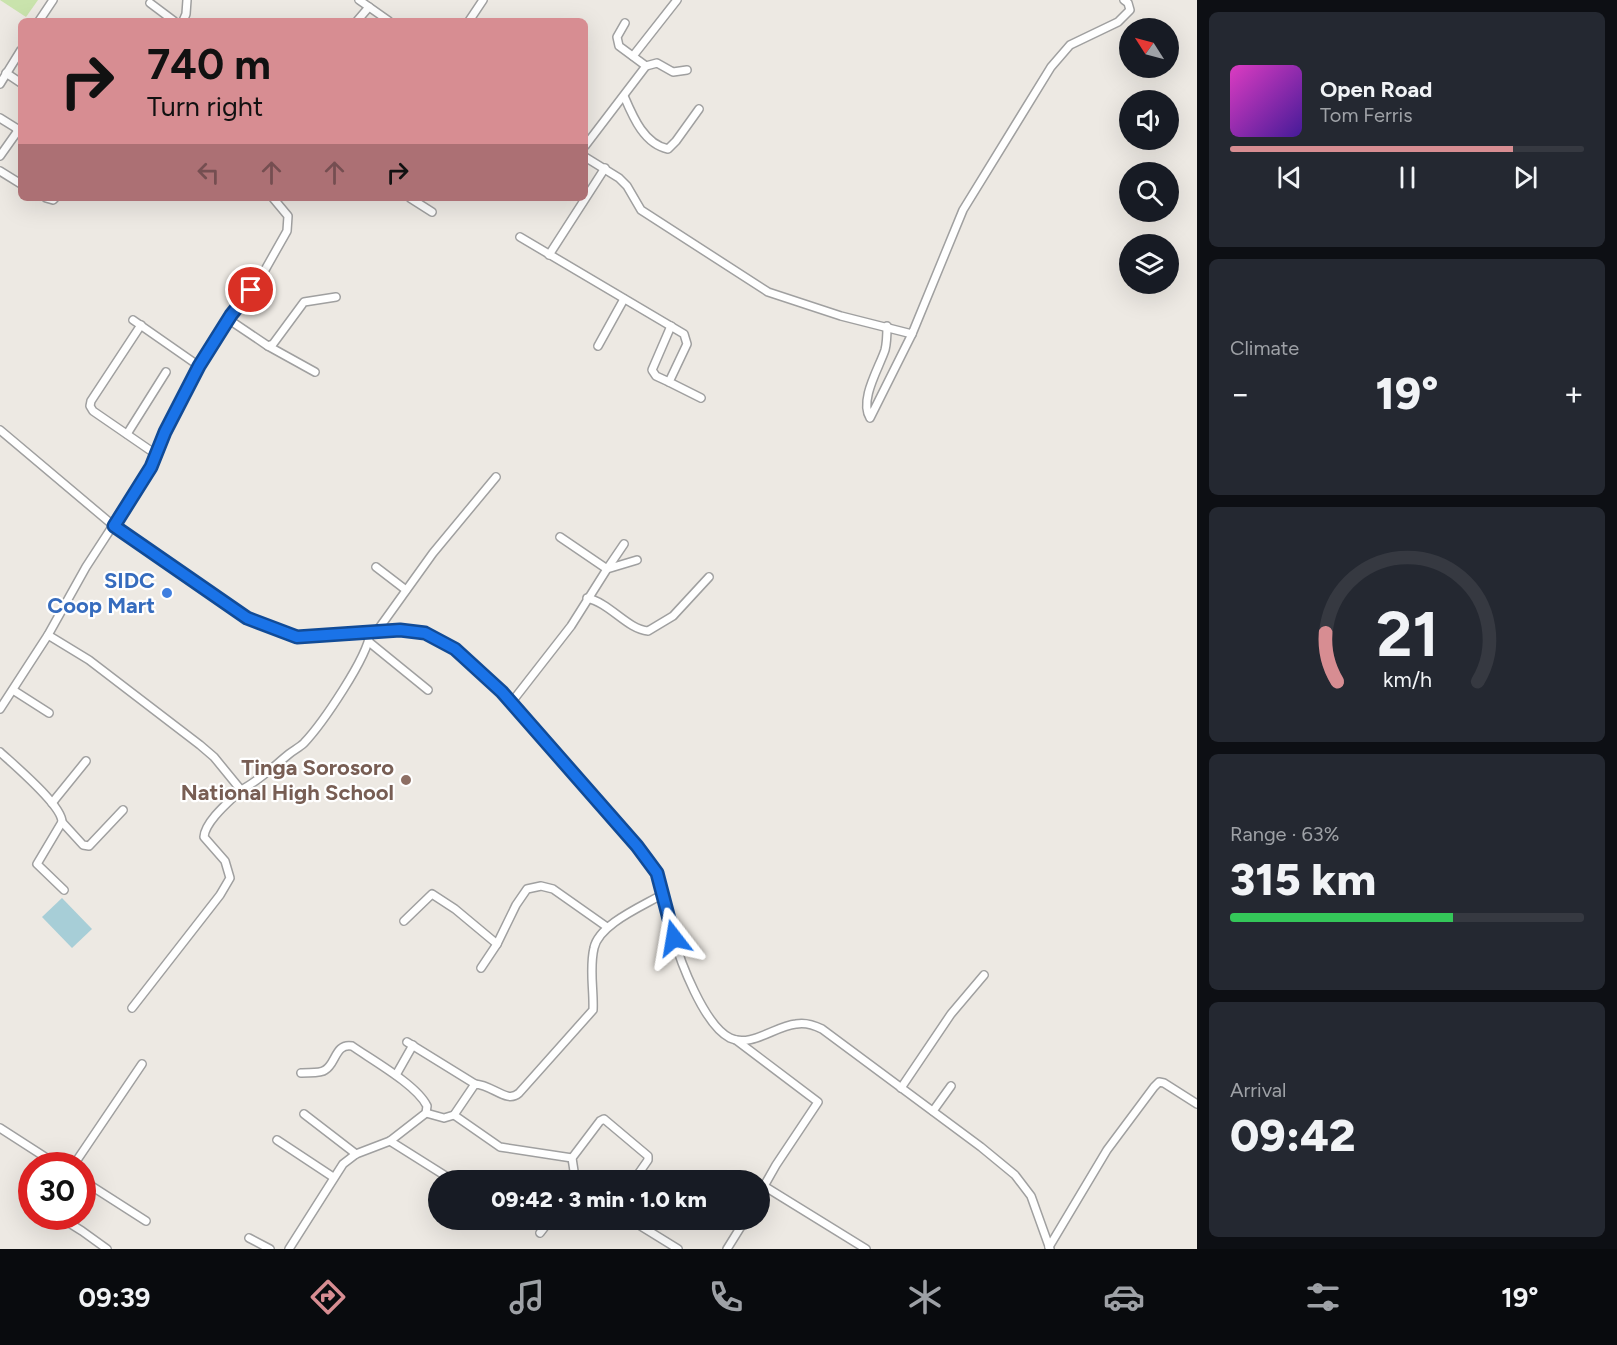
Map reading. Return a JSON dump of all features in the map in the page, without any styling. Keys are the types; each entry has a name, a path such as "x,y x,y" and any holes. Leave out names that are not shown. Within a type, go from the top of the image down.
{"street":[{"path":"43,18 53,0"},
{"path":"184,18 187,0"},
{"path":"359,0 385,18"},
{"path":"471,18 483,0"},
{"path":"633,56 677,0"},
{"path":"887,326 886,344 867,400 866,409 870,418 912,334 963,210 1051,67 1070,45 1118,22 1127,15 1130,10 1128,3 1124,0"},
{"path":"150,3 170,18"},
{"path":"360,18 369,7"},
{"path":"625,23 617,36 617,42 619,46 646,66"},
{"path":"0,84 18,55"},
{"path":"588,142 646,66 657,63 673,72 687,70"},
{"path":"6,74 18,81"},
{"path":"624,96 632,118 658,146 668,149 699,109"},
{"path":"0,118 17,132 0,156"},
{"path":"588,159 620,178 641,210 768,292 841,316 912,334"},
{"path":"588,194 605,168"},
{"path":"0,171 18,181"},
{"path":"0,709 48,635 82,573 134,496 157,455 165,432 199,366 228,319 261,277 287,231 288,216 276,201"},
{"path":"415,201 432,212"},
{"path":"549,255 584,201"},
{"path":"519,237 684,334 687,344 669,382"},
{"path":"268,346 273,344 304,302 316,302 336,297"},
{"path":"598,346 624,299"},
{"path":"228,319 268,346 315,372"},
{"path":"133,320 199,366"},
{"path":"141,325 91,401 90,406 93,411 157,455"},
{"path":"671,326 651,370 656,376 701,398"},
{"path":"127,434 166,372"},
{"path":"0,430 114,526 247,618 297,637 400,630 425,633 455,649 487,676 637,846 657,873 674,938 698,1000 720,1030 818,1102 770,1177"},
{"path":"132,1008 220,895 230,878 225,861 204,837 204,831 242,790 259,781 303,744 341,692 373,632 433,553 496,477"},
{"path":"560,537 607,569"},
{"path":"511,703 571,626 624,544"},
{"path":"607,569 637,560"},
{"path":"376,567 406,590"},
{"path":"587,598 601,602 639,628 648,631 673,616 709,577"},
{"path":"48,635 89,660 200,745 214,757 242,790"},
{"path":"369,642 428,690"},
{"path":"13,690 49,713"},
{"path":"0,752 62,815 62,822 37,864 64,890"},
{"path":"52,803 86,761"},
{"path":"62,822 83,845 89,846 123,810"},
{"path":"481,968 497,944 526,889 534,886 552,889 607,927"},
{"path":"404,921 432,894 456,909 497,944"},
{"path":"396,1075 410,1043 475,1084 489,1086 508,1097 515,1096 591,1014 594,1004 592,984 594,948 597,939 607,927 663,894"},
{"path":"901,1088 951,1014 984,975"},
{"path":"736,1040 748,1040 795,1024 811,1024 822,1029 1015,1174 1031,1196 1049,1248"},
{"path":"302,1072 323,1072 341,1048 346,1045 351,1046 396,1075 425,1102 426,1113"},
{"path":"82,1152 142,1064"},
{"path":"1049,1248 1107,1150 1154,1087 1160,1082 1164,1083 1197,1104"},
{"path":"426,1113 444,1118 454,1115 475,1084"},
{"path":"933,1111 951,1086"},
{"path":"289,1249 343,1164 356,1154 390,1141 426,1113"},
{"path":"303,1114 356,1154"},
{"path":"454,1115 500,1147 572,1158"},
{"path":"574,1170 572,1158 600,1121 604,1119 648,1156 641,1170"},
{"path":"0,1128 37,1152"},
{"path":"277,1140 333,1177"},
{"path":"390,1141 436,1170"},
{"path":"96,1189 146,1221"},
{"path":"770,1190 855,1246 866,1249"},
{"path":"82,1230 107,1249"},
{"path":"647,1230 678,1249"},
{"path":"727,1249 739,1230"},
{"path":"249,1238 270,1249"}],"green space":[{"path":"0,0 38,0 26,17"}],"water":[{"path":"62,898 92,929 72,948 42,917"}],"place":[{"name":"SIDC Coop Mart","path":"167,593"},
{"name":"Tinga Sorosoro National High School","path":"406,780"}],"route":[{"path":"251,290 231,315 199,366 165,432 151,467 114,526 247,618 297,637 400,630 425,633 455,649 502,692 637,846 657,873 674,938"}]}
